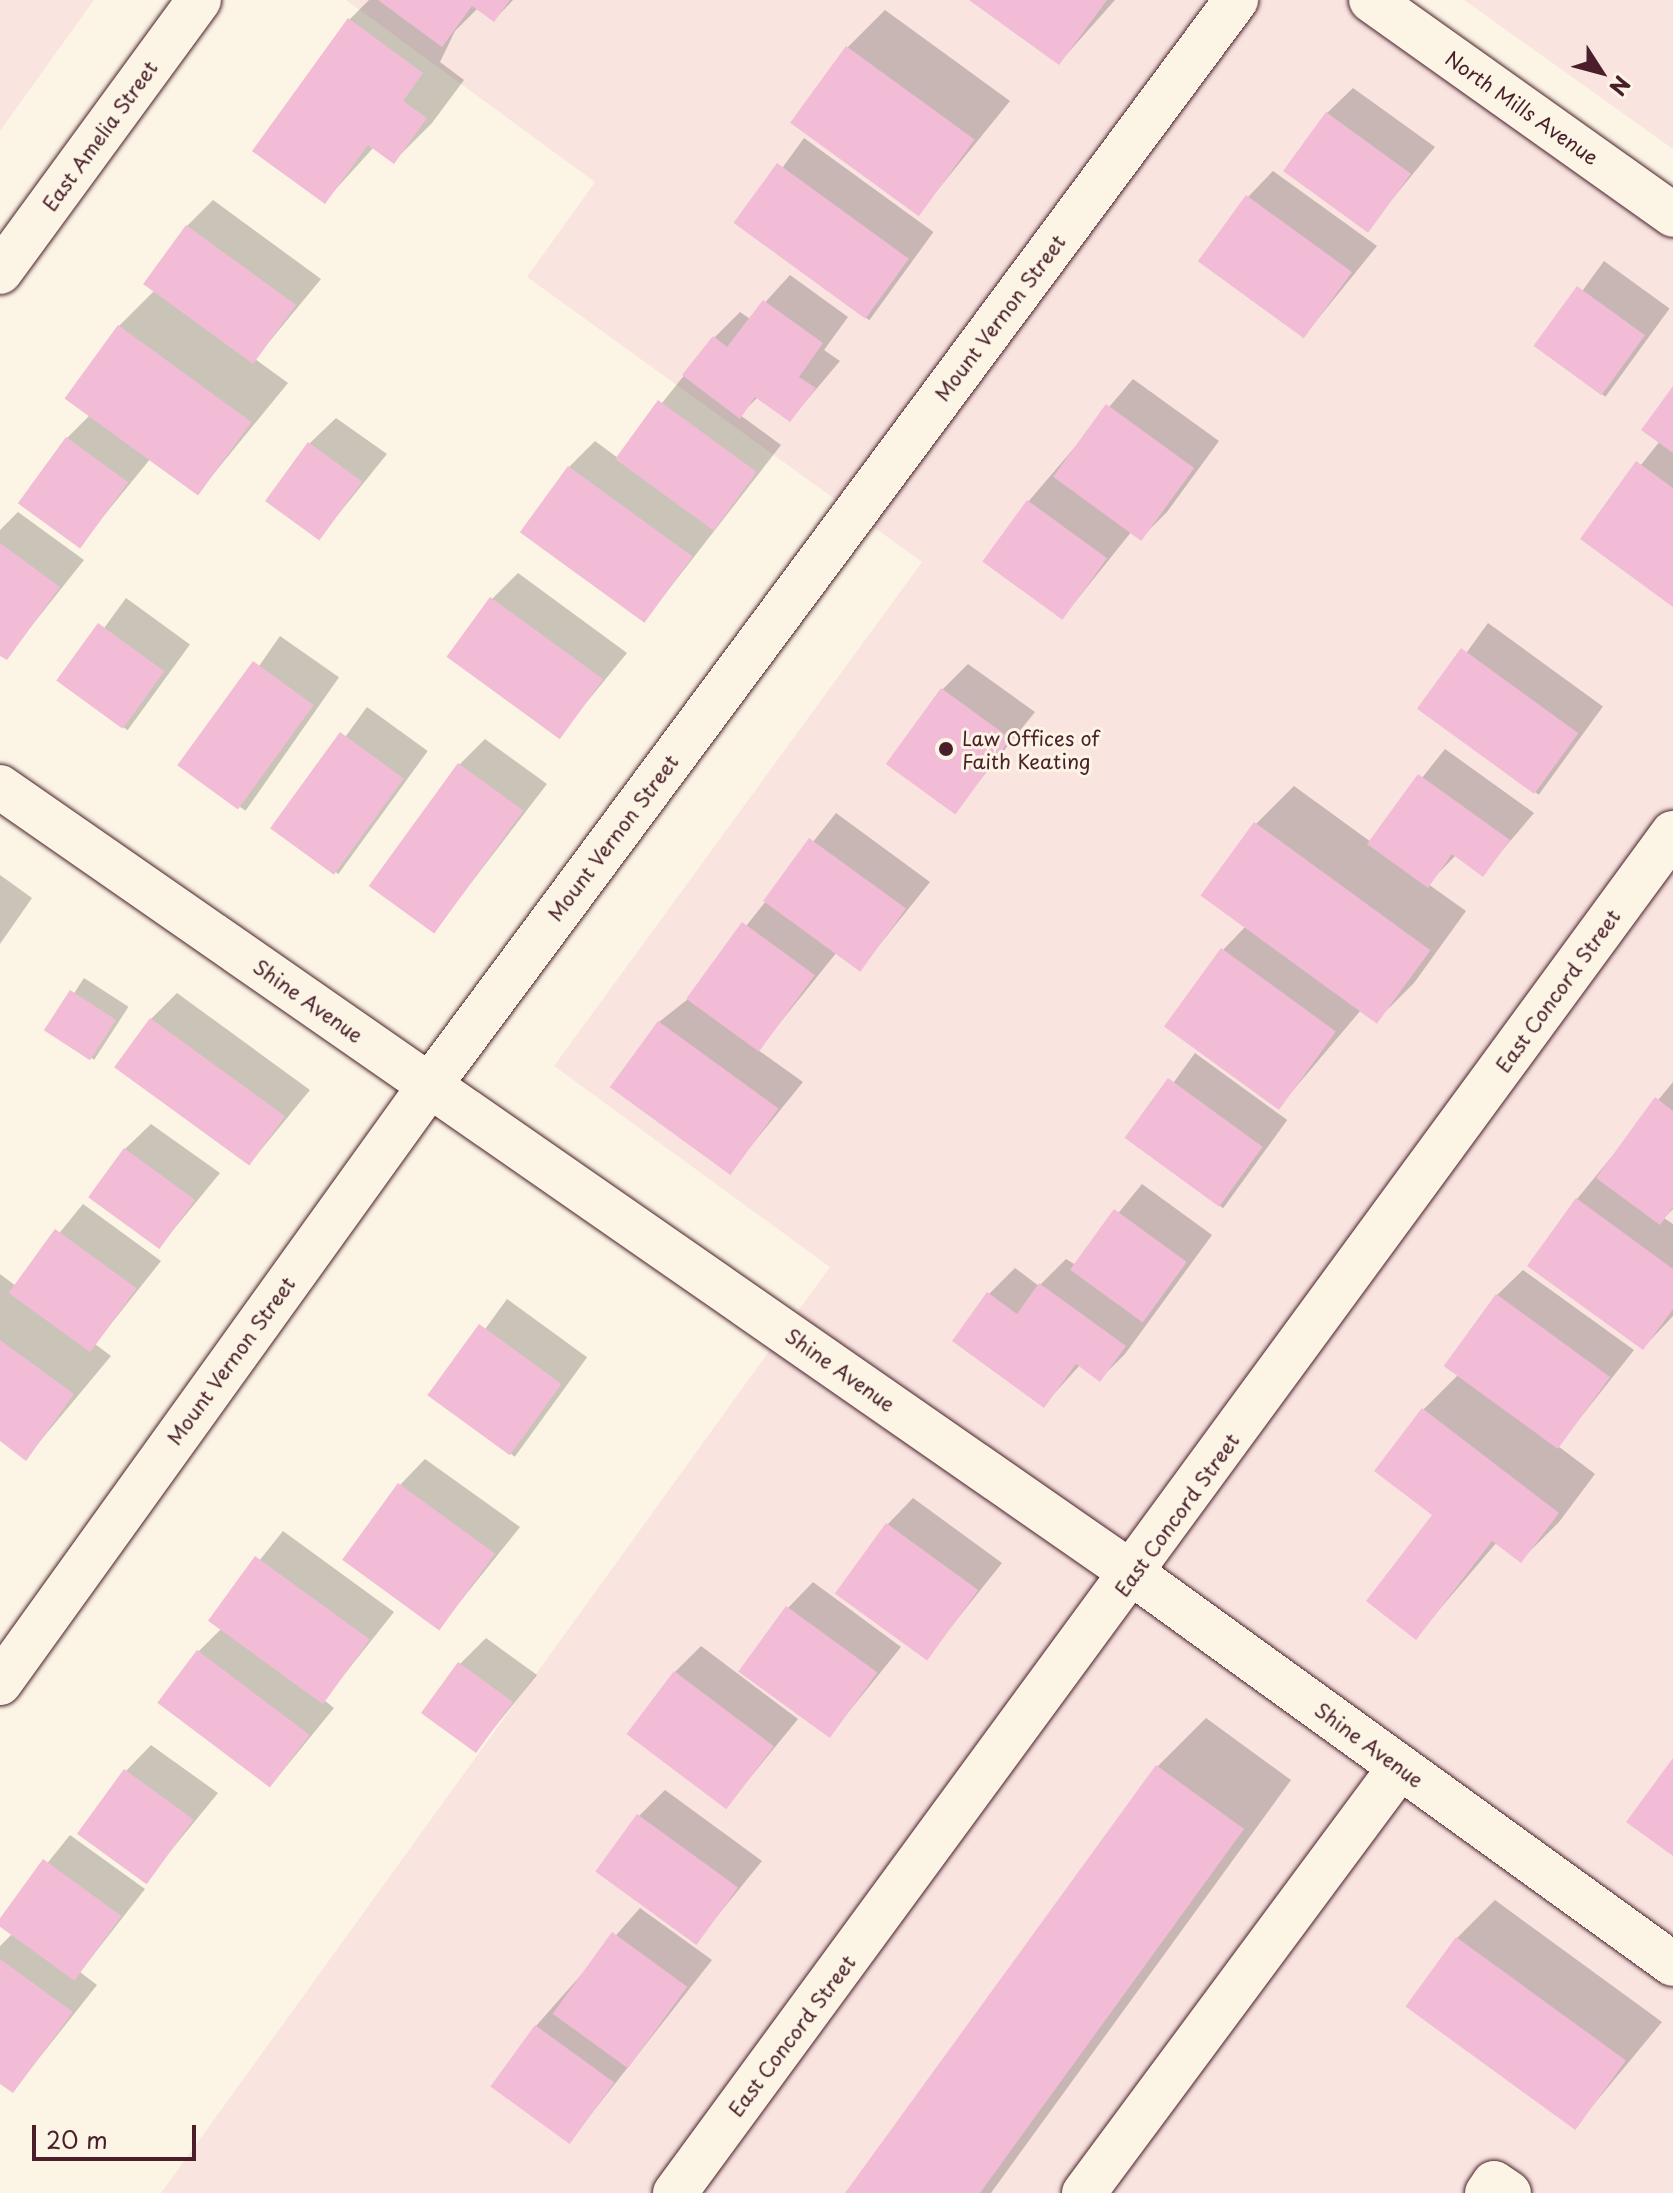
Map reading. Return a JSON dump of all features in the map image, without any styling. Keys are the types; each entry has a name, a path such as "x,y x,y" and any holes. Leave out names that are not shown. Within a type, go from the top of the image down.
{"street":[{"name":"East Amelia Street","path":"0,272 199,0"},
{"name":"Mount Vernon Street","path":"0,1683 430,1085 1236,0"},
{"name":"North Mills Avenue","path":"1371,0 1673,215"},
{"name":"Shine Avenue","path":"0,787 1133,1574 1673,1964"},
{"name":"East Concord Street","path":"675,2193 1133,1574 1673,833"},
{"path":"1084,2193 1400,1767"},
{"path":"1487,2193 1494,2183 1509,2193"}],"shaded area":[{"path":"0,0 94,0 0,131"},
{"path":"346,0 1361,0 1673,220 1673,2193 161,2193 830,1267 554,1066 922,562 527,277 595,182"},
{"path":"1464,0 1673,0 1673,149"}],"building":[{"path":"378,0 510,0 494,22 472,6 442,47"},
{"path":"969,0 1107,0 1059,65"},
{"path":"348,18 423,73 403,101 427,118 394,164 368,145 325,204 252,151"},
{"path":"846,46 975,139 919,216 790,123"},
{"path":"1326,112 1411,174 1368,233 1283,171"},
{"path":"777,163 909,259 865,319 734,223"},
{"path":"1246,195 1352,272 1304,338 1198,261"},
{"path":"186,225 296,305 253,364 143,284"},
{"path":"1577,286 1645,335 1601,395 1534,346"},
{"path":"763,300 823,343 799,377 816,388 790,422 755,397 740,419 682,375 713,336 727,347"},
{"path":"118,325 251,422 198,496 65,399"},
{"path":"1673,386 1673,453 1641,430"},
{"path":"658,400 757,472 714,531 615,459"},
{"path":"1106,404 1194,468 1141,541 1053,477"},
{"path":"66,437 128,482 80,549 18,503"},
{"path":"308,442 362,481 319,540 265,501"},
{"path":"1636,461 1673,488 1673,607 1580,539"},
{"path":"568,466 693,557 644,623 520,532"},
{"path":"1027,500 1107,558 1062,620 982,561"},
{"path":"0,543 60,587 7,660 0,656"},
{"path":"490,597 603,679 560,739 447,657"},
{"path":"98,623 164,671 123,729 56,680"},
{"path":"1461,648 1578,733 1534,794 1417,709"},
{"path":"253,661 314,705 238,809 177,765"},
{"path":"941,688 1011,739 955,815 886,764"},
{"path":"340,732 404,778 334,875 270,828"},
{"path":"458,763 524,811 434,934 369,886"},
{"path":"1418,774 1510,840 1483,877 1452,854 1428,888 1367,844"},
{"path":"1254,822 1430,950 1377,1024 1201,896"},
{"path":"809,838 906,909 860,972 763,901"},
{"path":"742,922 815,975 759,1052 686,999"},
{"path":"1221,948 1336,1031 1279,1110 1164,1026"},
{"path":"70,990 116,1020 90,1060 44,1030"},
{"path":"150,1018 285,1116 249,1166 114,1067"},
{"path":"658,1021 779,1109 730,1175 610,1087"},
{"path":"1168,1078 1263,1147 1219,1207 1125,1138"},
{"path":"1655,1097 1673,1111 1673,1207 1660,1225 1596,1178"},
{"path":"124,1148 195,1200 159,1249 88,1197"},
{"path":"1576,1198 1673,1269 1673,1309 1643,1350 1527,1266"},
{"path":"1114,1209 1187,1262 1143,1323 1070,1270"},
{"path":"55,1229 137,1288 90,1352 9,1293"},
{"path":"1039,1283 1126,1346 1100,1382 1076,1364 1044,1408 952,1341 987,1292 1017,1314"},
{"path":"1496,1294 1610,1377 1558,1449 1444,1366"},
{"path":"479,1324 562,1384 510,1455 427,1395"},
{"path":"0,1340 74,1394 26,1461 0,1441"},
{"path":"1422,1408 1559,1513 1521,1563 1492,1541 1416,1640 1366,1601 1432,1515 1374,1471"},
{"path":"398,1483 495,1554 439,1630 342,1560"},
{"path":"886,1523 978,1590 927,1660 835,1593"},
{"path":"255,1556 370,1639 323,1704 208,1621"},
{"path":"786,1606 877,1672 830,1738 738,1672"},
{"path":"197,1650 310,1735 270,1788 157,1703"},
{"path":"458,1662 513,1702 476,1753 421,1713"},
{"path":"674,1671 774,1746 726,1809 626,1734"},
{"path":"1673,1758 1673,1856 1626,1822"},
{"path":"1156,1765 1244,1829 980,2193 845,2193"},
{"path":"124,1769 194,1820 147,1884 77,1834"},
{"path":"637,1814 738,1887 696,1945 595,1871"},
{"path":"43,1859 121,1916 74,1981 0,1927 0,1918"},
{"path":"612,1932 687,1987 628,2068 553,2014"},
{"path":"1456,1937 1626,2060 1575,2130 1405,2007"},
{"path":"0,1959 73,2012 13,2093 0,2084"},
{"path":"535,2025 614,2083 570,2144 490,2086"}],"place":[{"name":"Law Offices of Faith Keating","path":"946,749"}]}
